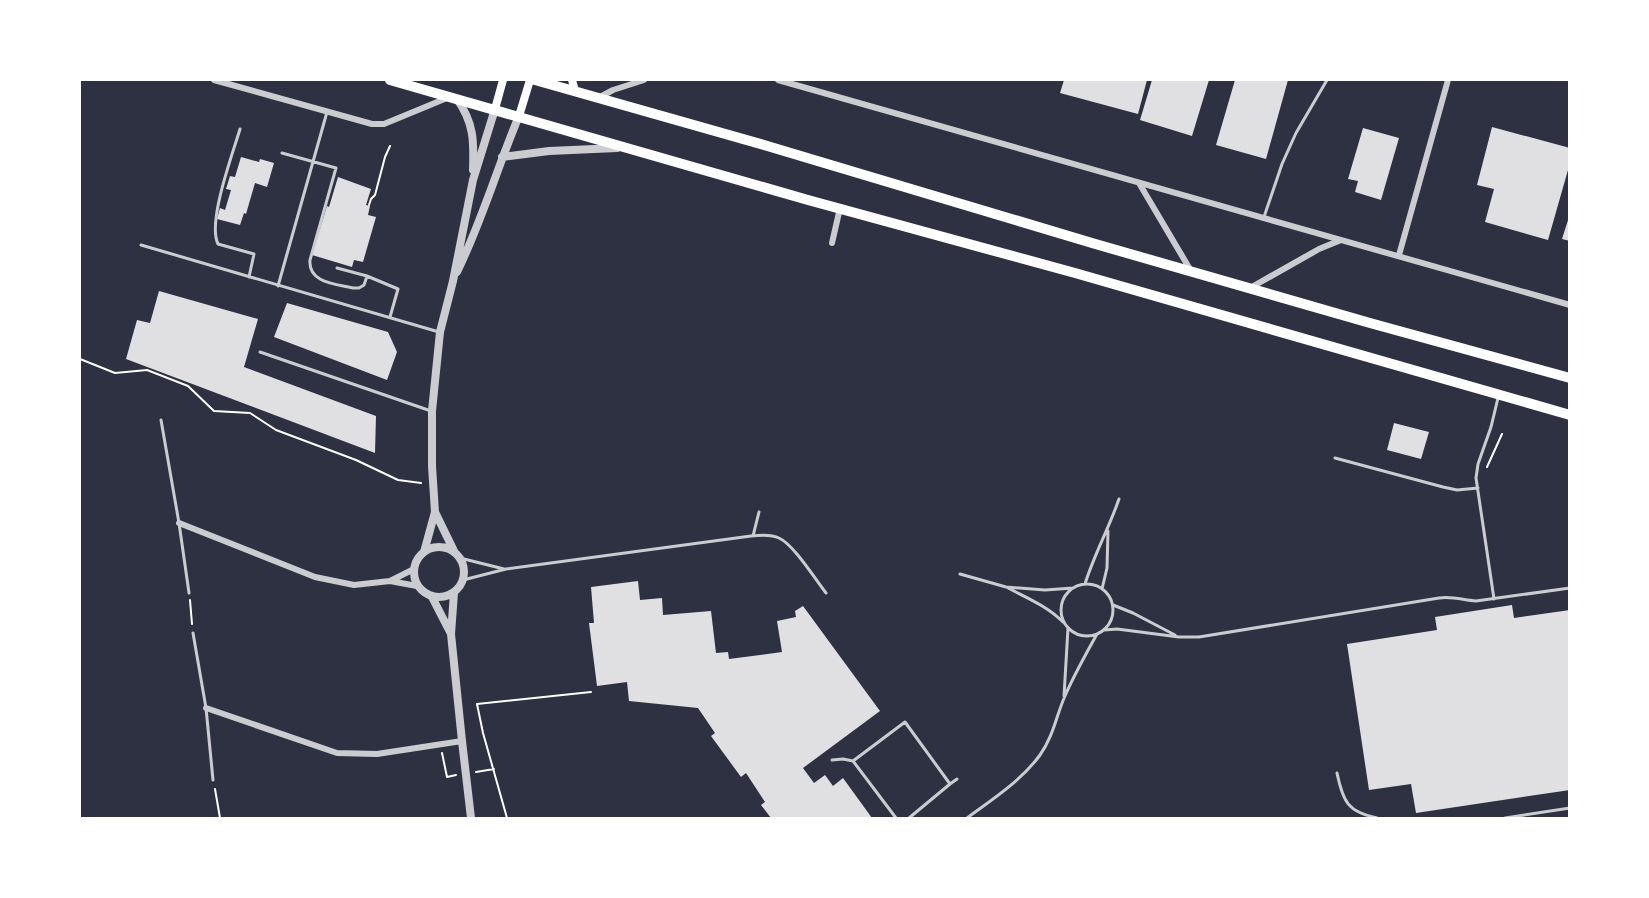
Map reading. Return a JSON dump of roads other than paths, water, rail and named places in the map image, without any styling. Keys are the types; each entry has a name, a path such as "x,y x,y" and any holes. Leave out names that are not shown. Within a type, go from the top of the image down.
{"highway":[{"path":"390,80 1499,393 1569,415"},
{"path":"535,80 574,85 599,98 775,148 1080,240 1569,378"}],"main road":[{"path":"495,109 503,80"},
{"path":"519,116 530,80"}],"street":[{"path":"214,80 372,124 384,124 453,98 469,120 474,152 473,180"},
{"path":"599,98 613,90 644,80"},
{"path":"778,80 1569,305"},
{"path":"1399,255 1448,80"},
{"path":"424,552 435,512 432,411 440,332 453,281 473,180 495,109"},
{"path":"453,281 477,231 502,157 519,116"},
{"path":"502,157 549,151 626,147"},
{"path":"1139,182 1191,271"},
{"path":"832,243 840,208"},
{"path":"1250,289 1320,249 1341,240"},
{"path":"435,512 454,552 464,566 463,580 454,593 446,597 432,597 424,593 417,586 414,578 416,560 432,548 441,547 454,552"},
{"path":"179,523 315,577 354,585 390,581 417,586"},
{"path":"390,581 414,569"},
{"path":"454,593 451,634 471,819"},
{"path":"432,597 451,634"},
{"path":"206,708 337,753 377,754 462,741"}],"lane":[{"path":"1264,218 1282,164 1296,133 1327,80"},
{"path":"278,286 327,112"},
{"path":"240,129 222,187 214,235 218,244 254,254 249,277"},
{"path":"282,153 336,168 309,266 312,273 317,278 353,288 364,285 367,276"},
{"path":"141,245 440,332"},
{"path":"338,268 367,276 398,289 390,317"},
{"path":"260,352 432,411"},
{"path":"1494,599 1476,478 1499,393"},
{"path":"161,420 189,593"},
{"path":"1335,458 1457,490 1478,488"},
{"path":"1085,584 1119,499"},
{"path":"753,536 759,512"},
{"path":"1102,589 1107,568 1108,529"},
{"path":"463,580 506,569 769,535 778,537 790,546 826,593"},
{"path":"460,558 506,569"},
{"path":"960,574 1006,587 1045,590 1074,588 1085,584 1094,585 1102,589 1113,605 1112,618 1104,630"},
{"path":"1006,587 1048,609 1068,628 1082,636 1118,629 1179,637 1199,637 1439,598 1476,601 1569,588"},
{"path":"1064,623 1061,605 1074,588"},
{"path":"1113,605 1179,637"},
{"path":"1064,697 1068,628"},
{"path":"193,633 206,708 213,780"},
{"path":"967,819 1016,781 1041,753 1055,727 1064,697 1097,634"},
{"path":"853,761 905,722 950,784"},
{"path":"832,760 853,761 896,819"},
{"path":"1337,773 1339,786 1346,801 1359,814 1377,819"},
{"path":"909,819 957,779"},
{"path":"1505,819 1569,808"}]}
